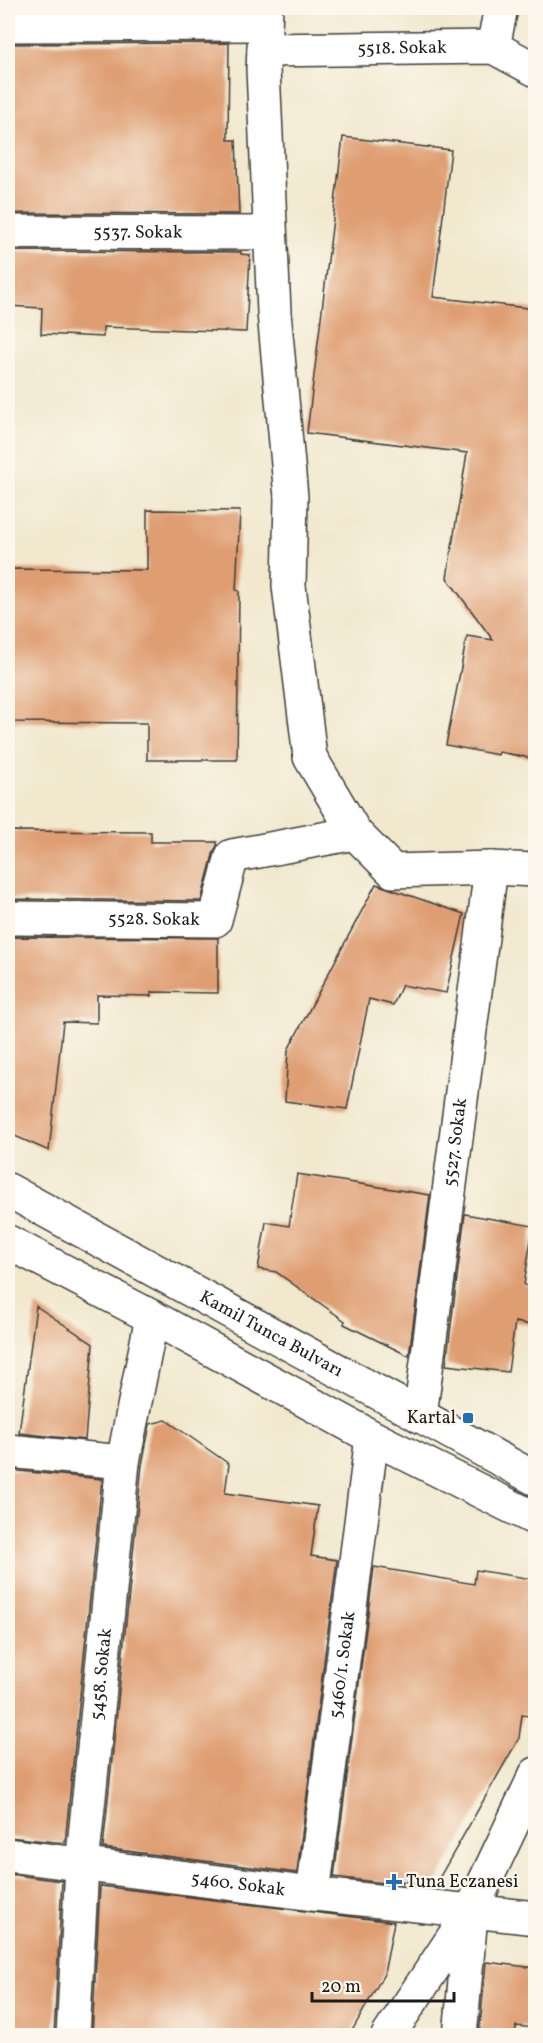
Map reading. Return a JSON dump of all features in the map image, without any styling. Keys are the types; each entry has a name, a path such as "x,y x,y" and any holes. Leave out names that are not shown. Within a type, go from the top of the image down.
{"street":[{"path":"493,47 501,8"},
{"name":"5518. Sokak","path":"8,25 265,27 493,47 536,70"},
{"path":"265,27 263,69 274,312 291,496 289,586 310,757 355,833 393,871 491,868 536,870"},
{"name":"5537. Sokak","path":"8,232 270,233"},
{"name":"5528. Sokak","path":"8,918 215,920 232,856 355,833"},
{"name":"5527. Sokak","path":"420,1416 491,868"},
{"name":"Kamil Tunca Bulvarı","path":"8,1190 536,1479"},
{"path":"8,1242 152,1317 372,1437 536,1519"},
{"name":"5458. Sokak","path":"73,2036 82,1866 123,1462 152,1317"},
{"name":"5460/1. Sokak","path":"313,1894 372,1437"},
{"path":"8,1451 123,1462"},
{"path":"388,2036 471,1911 536,1774"},
{"name":"5460. Sokak","path":"8,1855 313,1894 536,1918"},
{"path":"460,2036 471,1911"}],"building":[{"path":"229,43 228,140 236,140 239,214 8,213 8,44"},
{"path":"343,137 451,150 433,297 536,309 536,759 499,752 498,755 446,745 467,636 493,640 447,578 467,453 307,433"},
{"path":"8,251 241,252 241,254 250,255 246,332 103,327 103,337 41,334 42,308 8,306"},
{"path":"147,510 240,511 236,590 239,591 237,760 147,760 147,723 8,722 8,569 147,570"},
{"path":"8,831 151,832 151,842 217,842 217,846 201,901 8,899"},
{"path":"376,884 464,914 446,993 402,985 393,1005 369,999 347,1109 285,1101 288,1050"},
{"path":"8,937 218,938 218,993 151,992 151,996 97,995 97,1023 63,1022 49,1151 8,1133"},
{"path":"297,1174 430,1195 409,1356 344,1324 345,1321 276,1272 258,1269 266,1222 289,1226"},
{"path":"465,1214 533,1226 524,1285 536,1287 536,1326 515,1322 508,1372 446,1365"},
{"path":"36,1306 93,1344 85,1440 19,1433"},
{"path":"166,1420 229,1464 225,1493 318,1506 311,1556 337,1560 297,1873 103,1848 142,1465 150,1424"},
{"path":"8,1470 102,1479 65,1843 8,1837"},
{"path":"374,1567 474,1584 476,1570 533,1579 528,1607 536,1608 536,1717 522,1715 519,1738 434,1887 402,1881 401,1885 334,1877"},
{"path":"8,1874 62,1881 54,2036 8,2036"},
{"path":"100,1886 394,1922 384,1974 349,2036 92,2036"},
{"path":"486,1962 536,1968 536,2028 516,2026 515,2036 479,2036"}],"place":[{"name":"Kartal","path":"468,1418"},
{"name":"Tuna Eczanesi","path":"394,1882"}]}
